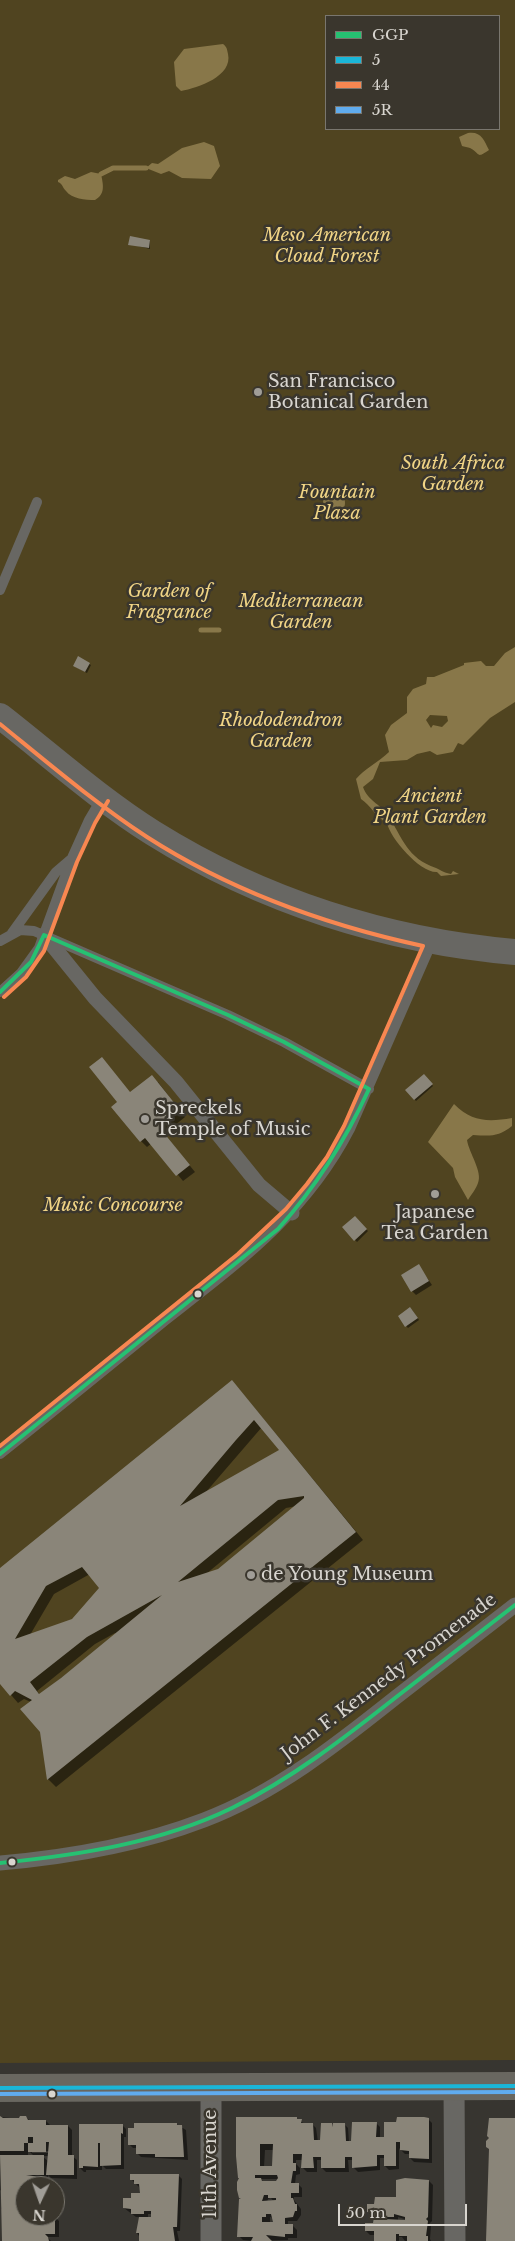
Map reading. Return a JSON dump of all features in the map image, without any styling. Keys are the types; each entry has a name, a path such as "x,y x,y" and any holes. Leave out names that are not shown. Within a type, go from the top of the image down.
{"main road":[{"path":"0,2088 515,2086"}],"street":[{"path":"0,716 103,798 178,848 252,885 348,921 432,942 515,952"},
{"path":"44,935 96,998 176,1082 259,1185 292,1213"},
{"name":"John F. Kennedy Promenade","path":"0,1863 57,1856 127,1844 180,1829 234,1807 261,1793 317,1758 515,1605"},
{"path":"454,2086 455,2241"},
{"name":"11th Avenue","path":"211,2087 211,2241"}],"lane":[{"path":"0,590 37,502"},
{"path":"0,992 31,962 44,935 71,860 89,820 103,798"},
{"path":"0,941 12,933 56,872 71,860"},
{"path":"12,933 27,930 44,935 236,1019 284,1042 369,1089"},
{"path":"0,1454 249,1253 292,1213 335,1158 369,1089 432,942"}],"green space":[{"path":"0,0 515,0 515,2060 0,2063"}],"shaded area":[{"path":"223,44 227,49 228,62 220,75 205,84 181,91 176,86 174,62 184,49"},
{"path":"468,133 479,135 489,150 479,155 470,148 462,146 459,137"},
{"path":"204,142 214,146 220,166 211,179 182,178 169,171 161,174 146,168 152,163 158,164 182,148"},
{"path":"91,172 101,174 103,188 101,195 95,200 72,196 58,182 58,180 65,176 75,179"},
{"path":"334,492 342,495 345,503 342,511 334,514 326,511 323,503 326,495"},
{"path":"515,647 515,702 490,718 463,745 458,743 453,752 437,755 430,751 417,754 407,760 380,762 373,779 363,787 368,796 385,811 402,840 418,859 444,872 451,874 453,871 459,874 441,876 437,872 422,867 407,854 394,837 387,823 361,799 356,779 389,752 385,735 391,725 407,713 407,697 413,689 426,684 427,677 434,677 464,665 464,663 481,661 486,666 494,666 505,653","holes":["430,715 447,716 448,721 442,727 433,725 431,728 426,720"]},
{"path":"454,1104 467,1114 481,1119 512,1118 512,1126 503,1132 490,1135 473,1135 467,1140 479,1173 478,1183 468,1200 455,1177 453,1168 428,1142"}],"building":[{"path":"130,236 150,240 149,248 128,245"},
{"path":"78,656 90,663 85,672 73,666"},
{"name":"Spreckels Temple of Music","path":"102,1057 130,1092 152,1075 180,1110 159,1127 190,1165 176,1176 145,1138 140,1142 111,1107 117,1102 89,1067"},
{"path":"424,1074 433,1084 414,1100 405,1090"},
{"path":"355,1216 367,1229 354,1241 342,1227"},
{"path":"419,1264 429,1281 411,1292 401,1275"},
{"path":"410,1307 418,1318 405,1327 398,1316"},
{"name":"de Young Museum","path":"232,1380 356,1532 47,1780 40,1732 20,1709 32,1700 15,1691 10,1696 0,1684 0,1568","holes":["254,1420 279,1450 180,1506","304,1496 304,1498 218,1569 178,1582 278,1500","82,1567 99,1588 72,1619 15,1639 46,1586","162,1595 39,1694 30,1682 87,1637"]},
{"path":"0,2116 3,2118 19,2118 20,2116 26,2116 28,2120 46,2120 46,2125 68,2125 68,2155 74,2155 74,2175 46,2175 49,2142 46,2142 46,2152 28,2152 28,2143 24,2143 24,2151 0,2151","holes":["28,2137 33,2137 33,2143 28,2143"]},
{"path":"236,2117 297,2117 297,2119 302,2119 301,2123 313,2123 314,2140 320,2140 321,2123 332,2123 333,2127 333,2123 345,2123 346,2141 351,2141 352,2122 377,2122 376,2137 384,2137 384,2122 396,2122 397,2117 429,2118 429,2159 409,2158 409,2151 400,2150 400,2142 396,2142 396,2166 384,2166 384,2155 377,2155 377,2166 352,2168 352,2157 345,2157 345,2168 321,2168 321,2157 313,2157 314,2168 301,2168 302,2154 293,2154 293,2163 296,2163 296,2171 293,2171 291,2183 299,2183 299,2193 291,2193 291,2198 297,2204 297,2211 295,2211 293,2217 285,2218 285,2224 293,2224 293,2234 285,2234 285,2237 266,2235 272,2241 251,2241 253,2237 237,2237 239,2199 241,2199 237,2190 239,2178 236,2156","holes":["260,2144 273,2144 272,2166 260,2166","255,2175 277,2175 278,2178 276,2181 262,2181 261,2178 255,2178","264,2195 268,2195 268,2198 276,2198 276,2200 262,2201","266,2214 271,2214 273,2222 262,2222 262,2217 266,2217"]},
{"path":"489,2118 515,2118 515,2241 486,2241 489,2149 486,2147 486,2141 489,2138 487,2136"},
{"path":"134,2123 177,2123 177,2125 182,2125 184,2157 155,2157 155,2154 136,2154 136,2145 128,2145 128,2128 134,2128"},
{"path":"79,2124 123,2124 123,2134 121,2133 121,2165 100,2166 100,2143 98,2143 98,2167 83,2166 83,2168 79,2168"},
{"path":"0,2155 44,2155 44,2175 15,2176 15,2226 55,2226 55,2234 45,2234 49,2241 2,2241"},
{"path":"130,2174 179,2174 177,2227 173,2227 175,2241 139,2241 139,2233 136,2233 139,2217 151,2217 151,2211 144,2211 144,2214 131,2214 131,2209 123,2208 123,2198 131,2198 131,2193 140,2193 139,2184 134,2184 134,2180 130,2180"},
{"path":"405,2178 429,2180 428,2217 426,2219 428,2221 426,2236 428,2236 428,2241 407,2241 407,2236 396,2234 396,2241 374,2241 374,2231 365,2231 365,2223 373,2223 374,2217 374,2213 367,2212 367,2204 374,2204 375,2197 396,2197 396,2180","holes":["394,2214 405,2217 405,2220 383,2219 383,2217 394,2217"]}],"waterway":[{"path":"101,174 113,168 146,168"},
{"path":"201,630 219,630"}],"transit line":[{"name":"44","path":"0,724 128,824 212,874 246,890 315,917 387,938 423,946 344,1126 327,1157 286,1209 238,1254 0,1446"},
{"name":"44","path":"4,997 26,977 44,951 77,862 95,823 108,801"},
{"name":"GGP","path":"0,992 31,962 44,935 228,1015 284,1042 369,1089 329,1163 305,1197 278,1229 0,1454"},
{"name":"GGP","path":"0,1863 59,1856 148,1839 205,1820 254,1797 336,1743 515,1605"},
{"name":"5","path":"0,2088 515,2086"},
{"name":"5R","path":"0,2094 515,2092"}],"place":[{"name":"San Francisco Botanical Garden","path":"258,392"},
{"name":"Spreckels Temple of Music","path":"145,1119"},
{"name":"Japanese Tea Garden","path":"435,1194"},
{"name":"de Young Museum","path":"251,1575"}],"park label":[{"name":"Meso American Cloud Forest","path":"327,246"},
{"name":"South Africa Garden","path":"453,474"},
{"name":"Fountain Plaza","path":"337,503"},
{"name":"Garden of Fragrance","path":"169,602"},
{"name":"Mediterranean Garden","path":"301,612"},
{"name":"Rhododendron Garden","path":"281,731"},
{"name":"Ancient Plant Garden","path":"430,808"},
{"name":"Music Concourse","path":"113,1206"}]}
